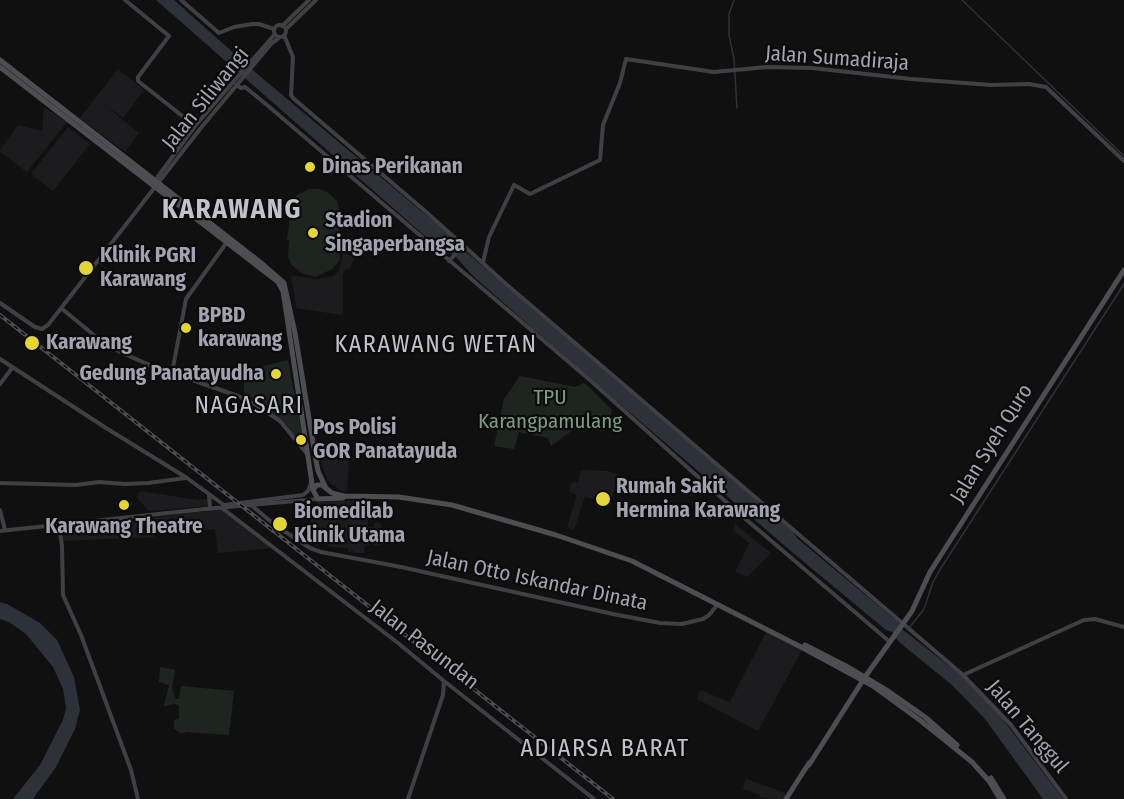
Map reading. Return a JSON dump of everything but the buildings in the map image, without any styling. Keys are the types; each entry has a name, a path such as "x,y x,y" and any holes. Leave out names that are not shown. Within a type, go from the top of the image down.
{"main road":[{"path":"0,60 284,283 311,483 310,491"},
{"path":"0,67 155,183"},
{"path":"221,234 227,242 278,282 283,291 318,471 327,489 329,495 327,498"},
{"name":"Jalan Syeh Quro","path":"786,799 863,678 891,639 905,627 930,572 1124,270"},
{"path":"310,491 319,485 324,485 337,494 349,497 429,501 477,511 556,535 636,563 863,678"},
{"path":"310,491 318,499 402,498"},
{"path":"636,563 657,570 895,696 938,728 986,772 1000,796"}],"street":[{"path":"125,0 168,34 168,38 137,79 195,126"},
{"path":"181,0 219,33 234,27 259,24 282,36 284,28 309,0"},
{"path":"284,28 316,0"},
{"path":"274,32 278,26 284,28"},
{"name":"Jalan Siliwangi","path":"251,64 274,32"},
{"name":"Jalan Siliwangi","path":"155,183 175,152 218,99 271,44 282,36"},
{"name":"Jalan Tanggul","path":"282,36 291,48 292,97 425,211 462,247 483,262 963,675 1011,725 1066,799"},
{"name":"Jalan Sumadiraja","path":"483,262 489,237 514,185 530,194 600,160 603,125 620,83 626,59 714,72 767,67 814,68 911,79 991,85 1029,84 1046,87 1124,161"},
{"name":"Jalan Siliwangi","path":"155,183 223,103 239,78"},
{"path":"236,85 240,88 245,87 891,639"},
{"path":"218,99 223,103"},
{"path":"175,152 180,155"},
{"path":"0,303 35,327 42,328 48,325 155,183"},
{"path":"172,373 186,299 227,242"},
{"path":"449,261 462,247"},
{"path":"61,308 95,336 120,352 152,366 238,396 265,410 280,421 307,455"},
{"name":"Jalan Pasundan","path":"0,359 209,494 594,799"},
{"path":"0,384 12,368"},
{"path":"170,481 171,469"},
{"path":"0,483 67,486 99,482 123,484 170,481 186,478"},
{"path":"0,510 2,530 208,508 297,496 310,491"},
{"path":"208,508 209,494"},
{"path":"223,506 318,499"},
{"name":"Jalan Otto Iskandar Dinata","path":"251,505 275,525 314,551 394,565 660,623 682,624 707,617 718,604"},
{"path":"234,506 232,510 234,516"},
{"path":"59,525 64,597 81,635 131,770 138,799"},
{"path":"963,675 1084,620 1095,619 1124,627"},
{"path":"408,799 443,695 444,681"},
{"path":"443,695 456,690"}],"shaded area":[{"path":"156,0 174,0 255,72 439,226 461,250 898,622 902,629 962,676 998,713 1063,799 1043,799 985,719 952,685 899,642 892,632 886,630 792,552 547,341 472,275 455,256 436,245 417,229"},
{"path":"118,69 144,90 123,118 101,102 139,133 125,152 80,118"},
{"path":"44,107 67,122 27,172 0,150 18,125 42,131"},
{"path":"68,127 90,144 53,191 31,174"},
{"path":"343,253 355,257 350,268 344,270 343,274 343,315 296,308 291,276 319,279 333,276 339,271"},
{"path":"332,441 350,442 347,492 339,490 327,480 322,465 317,445"},
{"name":"Rumah Sakit Hermina Karawang","path":"581,470 608,471 619,475 610,504 585,496 574,530 567,527 577,495 569,491 572,482 578,483"},
{"path":"139,491 198,500 208,499 208,506 149,511 137,498"},
{"path":"368,500 368,527 381,523 381,531 386,531 385,537 381,537 381,545 373,545 373,537 369,537 369,545 364,547 364,553 353,553 353,550 349,553 348,548 329,547 329,540 318,541 318,545 315,546 312,539 309,539 310,514 315,513 318,502"},
{"path":"222,509 273,548 218,553 215,529 156,535 152,525 151,518"},
{"path":"147,517 154,537 63,541 63,526"},
{"path":"735,524 771,553 747,577 735,572 749,543 733,530"},
{"path":"0,602 40,623 57,640 74,677 80,710 75,729 56,767 33,799 13,799 40,765 63,720 66,708 63,689 53,667 26,634 9,622 0,619"},
{"path":"766,632 802,650 758,731 697,699 700,690 730,702"},
{"path":"746,778 788,794 785,799 759,798 760,795 743,789"}],"green space":[{"name":"Stadion Singaperbangsa","path":"309,189 327,192 337,201 339,208 340,260 332,269 316,277 301,273 291,264 288,256 289,240 287,240 291,206 297,195"},
{"path":"288,360 304,446 301,447 283,421 244,393 244,371"},
{"name":"TPU Karangpamulang","path":"520,376 575,387 584,383 612,410 605,431 574,429 551,446 548,438 519,432 514,449 494,446 504,399"},
{"path":"160,667 175,670 172,689 176,699 179,699 181,686 234,691 229,735 186,732 182,734 174,729 174,720 179,719 179,706 175,704 164,706 169,685 159,682"}],"waterway":[{"path":"734,0 729,14 729,35 734,59 737,108"},
{"path":"962,0 1124,156"},
{"path":"909,628 924,609 933,582 941,568 1124,284"}],"railway":[{"path":"0,315 613,799"}],"place":[{"name":"Dinas Perikanan","path":"310,167"},
{"name":"Stadion Singaperbangsa","path":"313,233"},
{"name":"Klinik PGRI Karawang","path":"86,268"},
{"name":"BPBD karawang","path":"186,328"},
{"name":"Karawang","path":"32,343"},
{"name":"Gedung Panatayudha","path":"276,374"},
{"name":"Pos Polisi GOR Panatayuda","path":"301,440"},
{"name":"Rumah Sakit Hermina Karawang","path":"603,499"},
{"name":"Karawang Theatre","path":"124,505"},
{"name":"Biomedilab Klinik Utama","path":"280,524"}],"district":[{"name":"KARAWANG","path":"232,210"},
{"name":"KARAWANG WETAN","path":"436,345"},
{"name":"NAGASARI","path":"249,406"},
{"name":"ADIARSA BARAT","path":"605,749"}]}
